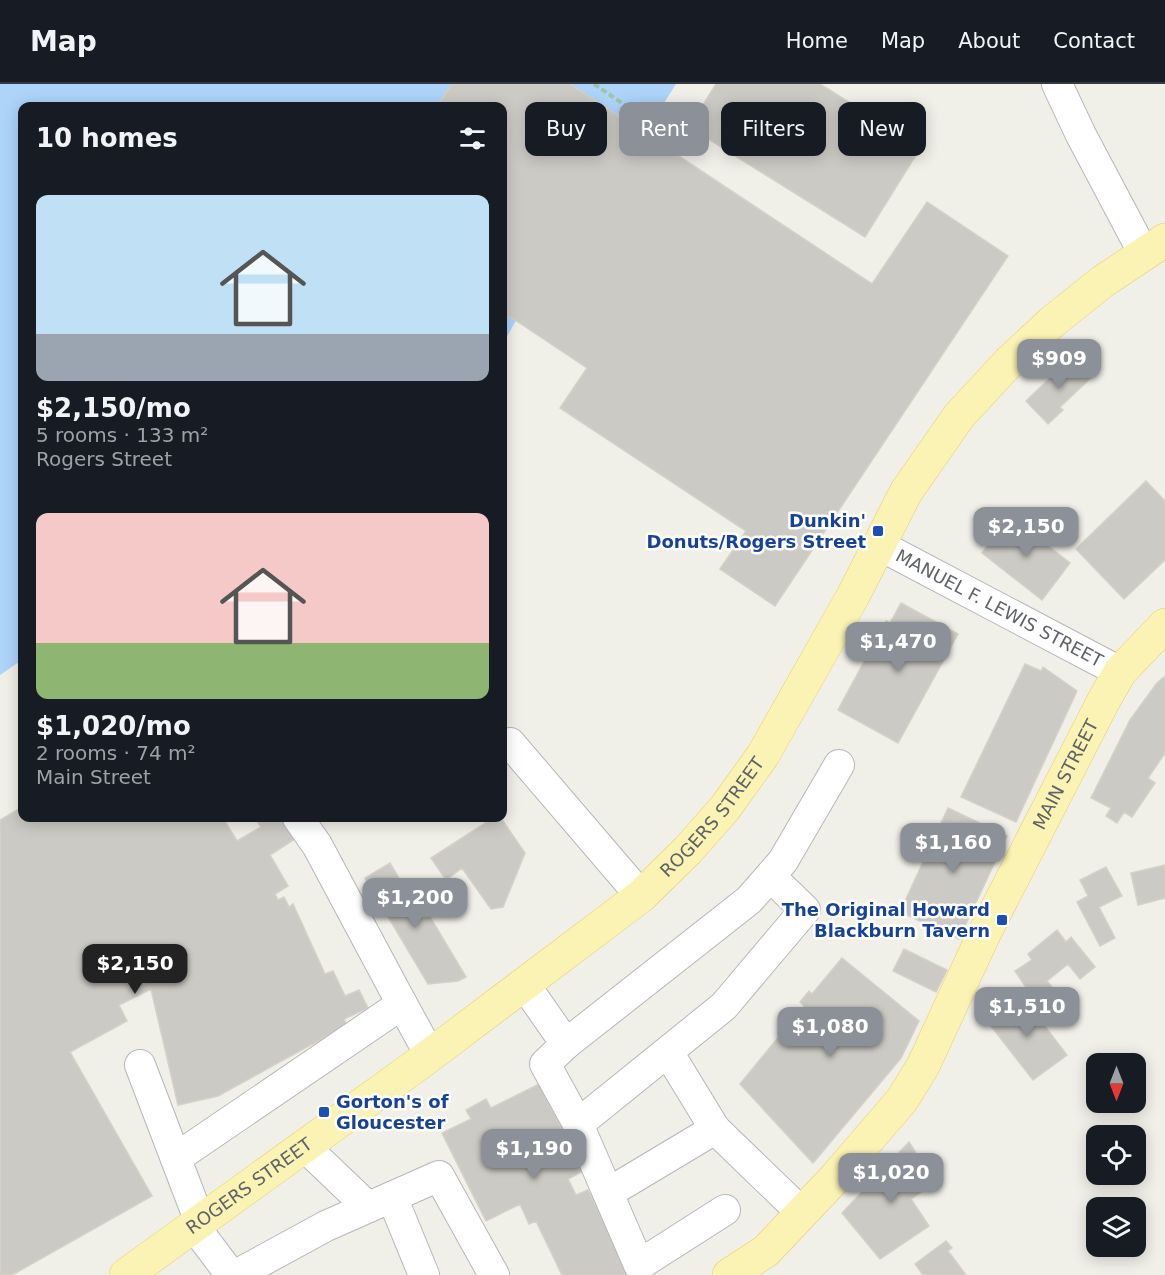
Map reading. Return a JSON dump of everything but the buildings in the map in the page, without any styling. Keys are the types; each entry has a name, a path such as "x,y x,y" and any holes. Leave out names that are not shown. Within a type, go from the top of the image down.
{"main road":[{"name":"ROGERS STREET","path":"126,1275 430,1055 641,896 696,842 725,808 763,755 853,596 906,492 959,416 1009,362 1052,322 1102,282 1155,247"},
{"name":"MAIN STREET","path":"729,1275 766,1251 834,1179 902,1100 923,1066 984,934 1044,814 1120,672 1165,625"}],"street":[{"path":"1057,84 1081,135 1155,247"},
{"name":"MANUEL F. LEWIS STREET","path":"879,545 1120,672"},
{"path":"510,743 641,896"},
{"path":"725,1210 639,1265 578,1124 545,1064 566,1044 749,900 783,861 839,765"},
{"path":"301,822 318,845 430,1055"},
{"path":"578,1124 724,1006 805,910 771,877"},
{"path":"524,984 566,1044"},
{"path":"176,1158 402,1004"},
{"path":"668,1052 715,1129 802,1213"},
{"path":"140,1065 176,1158 197,1224 231,1275"},
{"path":"608,1193 715,1129"},
{"path":"304,1146 380,1202 424,1275"},
{"path":"236,1275 287,1262 326,1226 439,1176 494,1275"}],"path":[{"path":"594,84 620,102"}],"water":[{"path":"0,84 676,84 665,102 619,102 619,132 607,154 607,102 525,102 525,156 606,156 507,337 507,102 18,102 18,663 0,675"}],"place":[{"name":"Dunkin' Donuts/Rogers Street","path":"878,531"},
{"name":"The Original Howard Blackburn Tavern","path":"1002,920"},
{"name":"Gorton's of Gloucester","path":"324,1112"}]}
